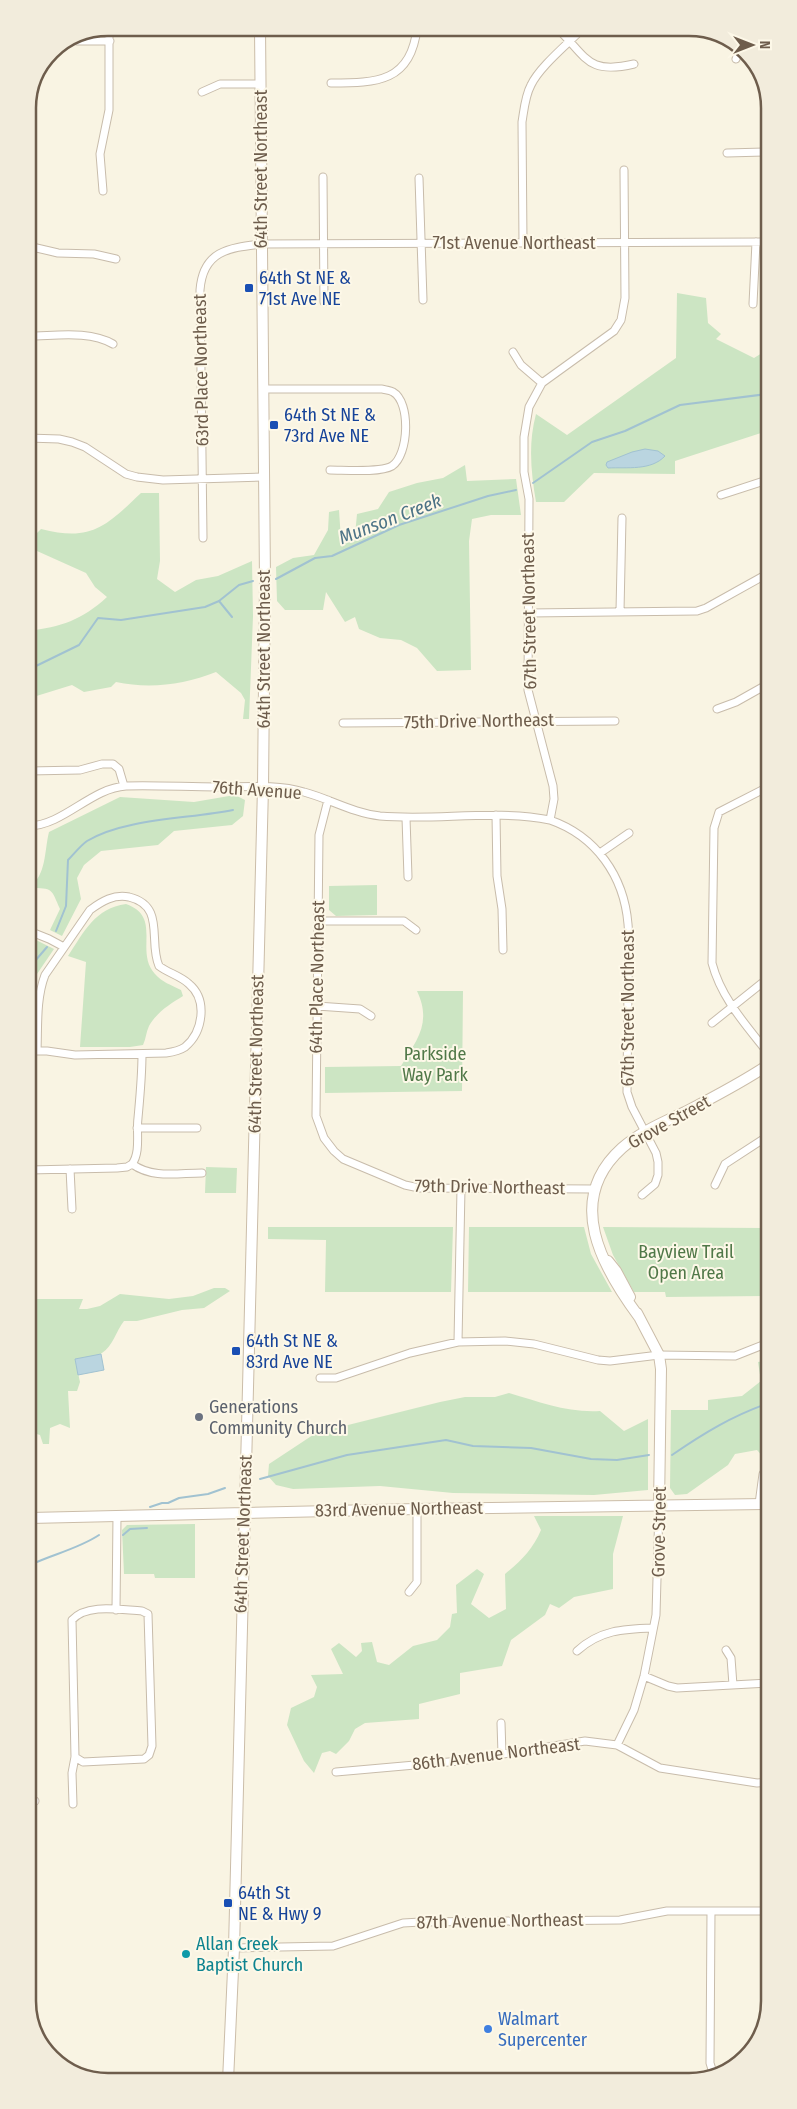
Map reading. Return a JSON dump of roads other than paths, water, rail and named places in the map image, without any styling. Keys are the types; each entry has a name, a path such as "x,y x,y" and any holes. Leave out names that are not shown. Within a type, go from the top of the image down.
{"main road":[{"name":"64th Street Northeast","path":"228,2073 234,1948 262,787 264,477 260,36"},
{"name":"Grove Street","path":"660,1506 661,1369 659,1355 624,1284 604,1256 594,1234 591,1214 594,1190 609,1162 623,1147 645,1132 735,1086 761,1069"},
{"name":"83rd Avenue Northeast","path":"36,1518 417,1508 761,1504"}],"street":[{"path":"103,191 100,154 109,110 110,36"},
{"path":"331,83 376,82 389,76 403,65 413,50 416,36"},
{"path":"565,36 586,59 598,66 613,69 634,64"},
{"path":"523,243 522,122 525,103 531,85 537,75 575,36"},
{"path":"87,40 110,41"},
{"path":"202,92 220,84 261,84"},
{"path":"727,153 761,152"},
{"name":"67th Street Northeast","path":"624,170 625,298 621,320 614,331 542,383 529,406 524,438 524,472 529,499 528,690 553,786 554,799 550,820 566,826 580,835 600,853 612,869 624,896 628,924 627,1092 632,1107 656,1153 659,1168 655,1184 642,1195"},
{"path":"323,177 324,302"},
{"path":"419,178 424,300"},
{"path":"753,304 756,242"},
{"name":"71st Avenue Northeast","path":"261,244 761,242"},
{"name":"63rd Place Northeast","path":"203,538 200,280 203,270 219,253 230,248 261,244"},
{"path":"36,248 58,253 94,254 116,259"},
{"path":"36,336 88,336 106,340 113,344"},
{"path":"512,352 521,365 542,383"},
{"path":"263,389 382,389 394,392 403,410 405,438 401,456 390,468 330,470"},
{"path":"36,438 59,439 72,442 85,447 126,474 138,477 163,480 264,477"},
{"path":"720,495 761,482"},
{"path":"620,611 622,518"},
{"path":"529,613 697,610 706,608 761,577"},
{"path":"716,709 736,702 761,688"},
{"name":"75th Drive Northeast","path":"343,723 615,721"},
{"path":"36,770 80,770 102,764 113,764 119,769 124,786"},
{"name":"76th Avenue","path":"36,825 48,822 99,795 124,786 262,787 303,791 357,811 378,816 406,818 496,815 526,816 550,820"},
{"path":"761,790 718,812 714,828 712,963 717,980 732,1007 761,1044"},
{"name":"64th Place Northeast","path":"328,800 320,835 316,1116 324,1138 334,1150"},
{"path":"496,815 497,876 502,909 504,950"},
{"path":"406,818 408,877"},
{"path":"600,853 629,833"},
{"path":"126,896 144,904 155,924 154,950 159,966 189,983 197,993 201,1006 199,1027 186,1046 177,1051 142,1054 64,1055 37,1051 38,998 45,975 64,947 90,910 99,902 114,897 126,896"},
{"path":"318,921 404,921 416,930"},
{"path":"36,933 50,938 64,947"},
{"path":"712,1023 761,984"},
{"path":"317,1006 360,1009 371,1016"},
{"path":"36,1170 117,1168 127,1167 132,1164 137,1154 142,1054"},
{"path":"137,1128 197,1128"},
{"path":"715,1186 724,1164 761,1140"},
{"name":"79th Drive Northeast","path":"334,1150 351,1163 404,1185 420,1188 594,1190"},
{"path":"132,1164 143,1172 152,1174 202,1172"},
{"path":"70,1169 72,1210"},
{"path":"458,1342 461,1188"},
{"path":"320,1378 336,1378 410,1353 458,1342 505,1341 534,1344 598,1360 626,1360 659,1355 735,1356 761,1345"},
{"name":"Grove Street","path":"617,1746 634,1710 644,1676 656,1615 660,1506"},
{"path":"409,1592 417,1582 417,1508"},
{"path":"116,1610 117,1516"},
{"path":"72,1804 72,1773 76,1757 72,1620 81,1612 142,1611 148,1614 152,1746 149,1754 144,1759 82,1762 76,1757"},
{"path":"577,1651 590,1640 600,1635 623,1629 653,1628"},
{"path":"726,1650 731,1658 733,1685"},
{"path":"644,1676 677,1688 761,1683"},
{"path":"501,1722 502,1754"},
{"name":"86th Avenue Northeast","path":"336,1772 457,1761 585,1741 617,1746 660,1768 761,1783"},
{"name":"87th Avenue Northeast","path":"234,1948 333,1946 403,1923 620,1920 661,1911 761,1911"},
{"path":"711,1911 712,2068"}],"water":[{"path":"645,449 658,451 665,456 659,461 646,466 608,468 606,465 607,462"},
{"path":"101,1354 104,1370 78,1375 75,1359"}],"waterway":[{"name":"Munson Creek","path":"533,483 592,442 625,431 680,405 761,395"},
{"name":"Munson Creek","path":"276,579 315,558 332,556 399,525 488,496 516,490"},
{"name":"Munson Creek","path":"36,666 79,645 98,618 121,620 205,607 219,601 239,585 253,581"},
{"path":"219,601 232,617"},
{"path":"56,931 66,906 68,860 87,841 102,833 138,823 233,810"},
{"path":"36,960 47,947"},
{"path":"672,1455 695,1439 761,1406"},
{"path":"260,1479 347,1455 446,1440 473,1446 531,1448 591,1459 617,1460 649,1455"},
{"path":"150,1507 168,1503 179,1498 208,1494 225,1488"},
{"path":"123,1535 130,1529 147,1528"},
{"path":"36,1562 83,1544 99,1535"}],"place":[{"name":"64th St NE & 71st Ave NE","path":"249,288"},
{"name":"64th St NE & 73rd Ave NE","path":"274,425"},
{"name":"64th St NE & 83rd Ave NE","path":"236,1351"},
{"name":"Generations Community Church","path":"199,1417"},
{"name":"64th St NE & Hwy 9","path":"228,1903"},
{"name":"Allan Creek Baptist Church","path":"186,1954"},
{"name":"Walmart Supercenter","path":"488,2029"}],"park label":[{"name":"Parkside Way Park","path":"435,1064"},
{"name":"Bayview Trail Open Area","path":"686,1262"}]}
